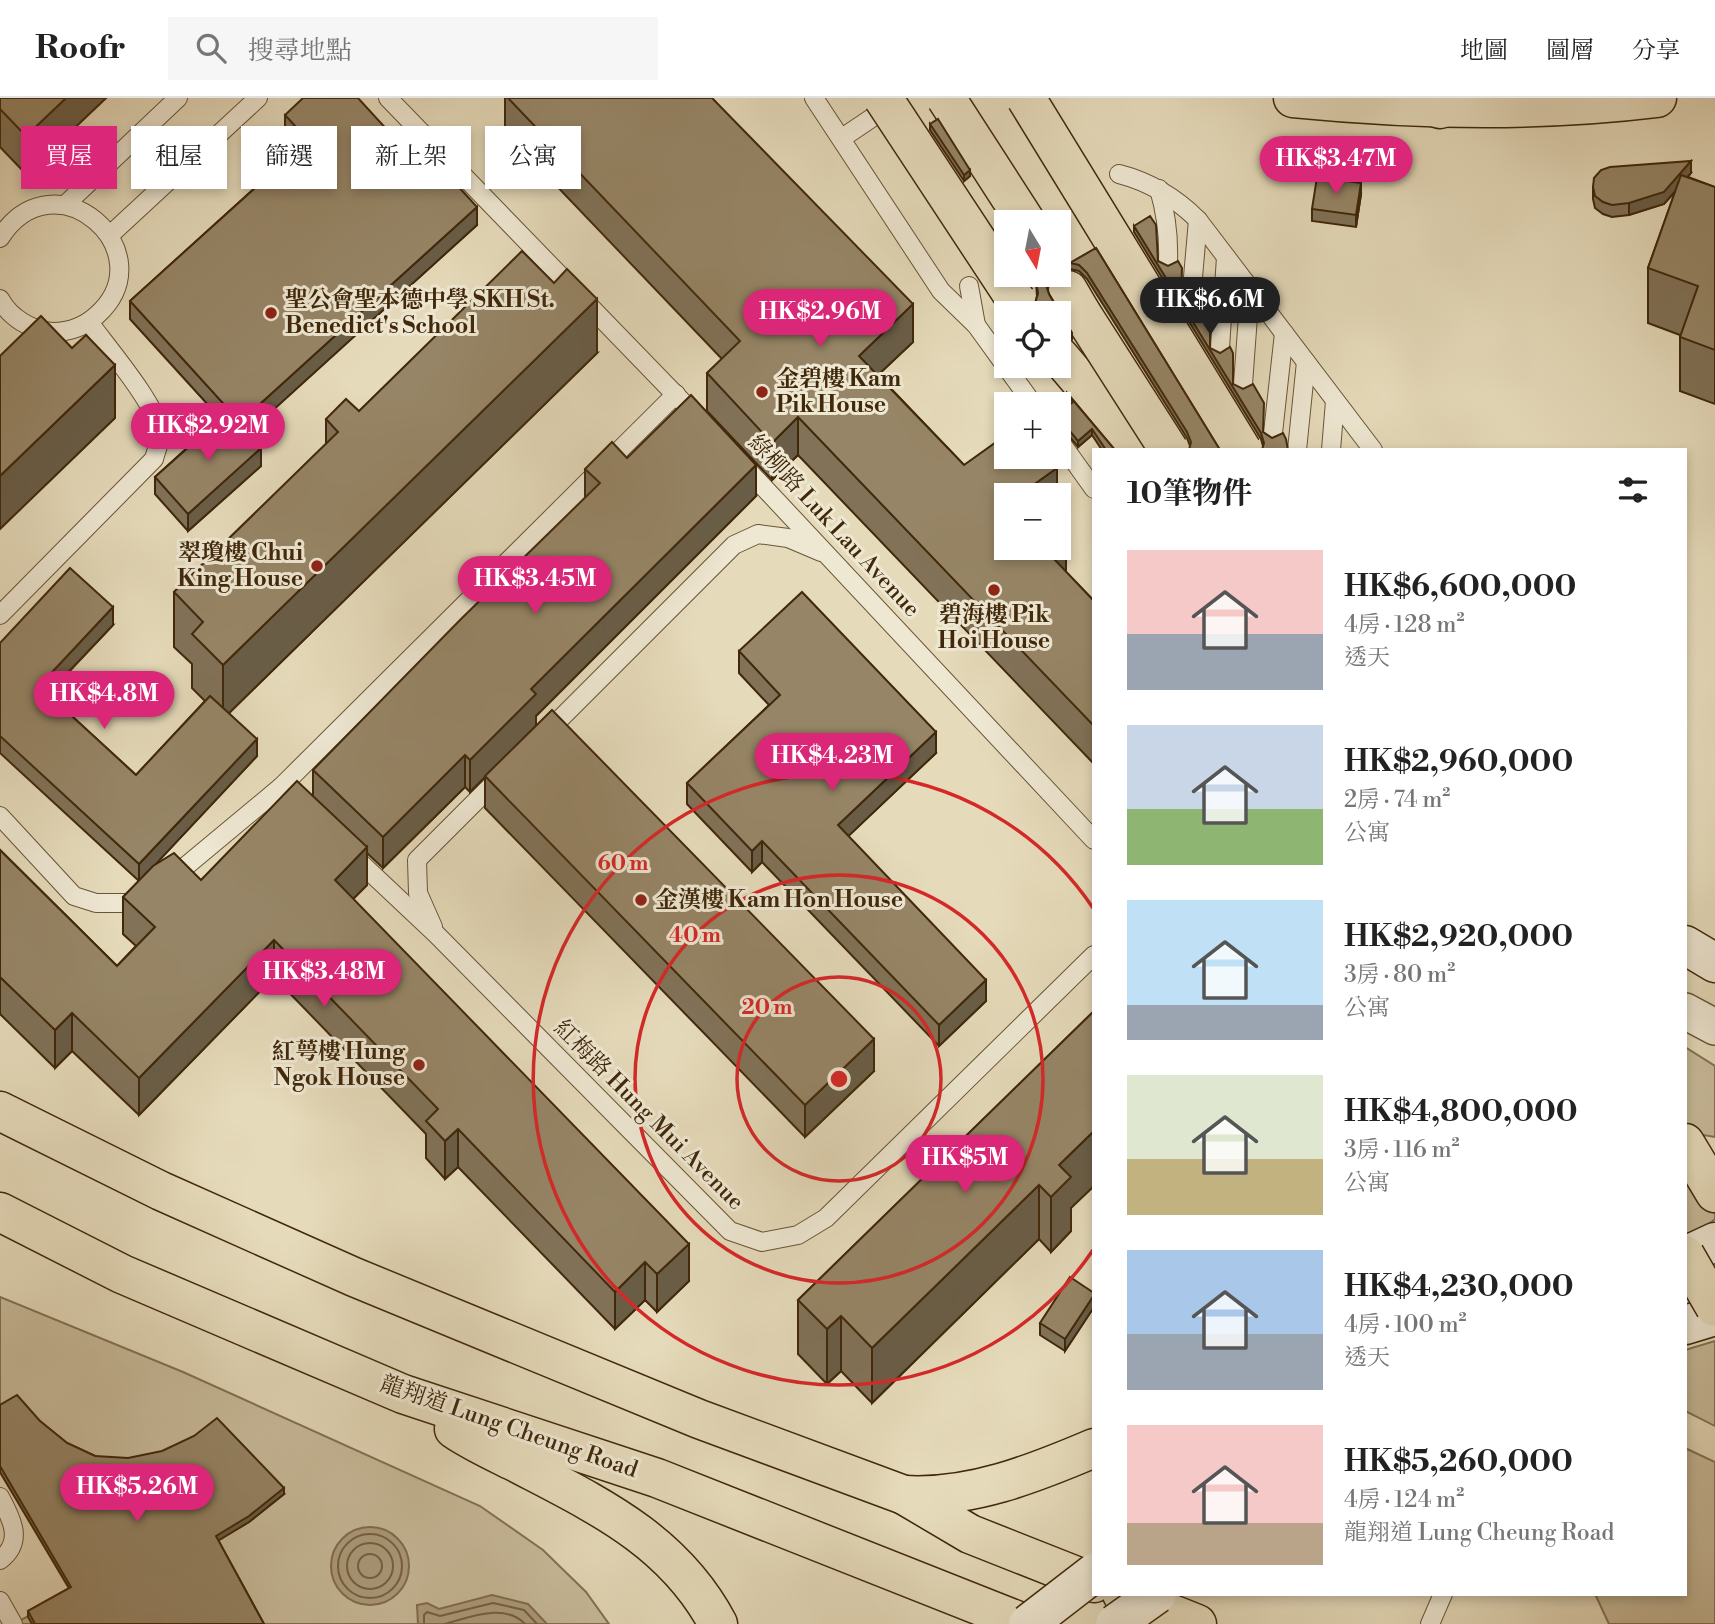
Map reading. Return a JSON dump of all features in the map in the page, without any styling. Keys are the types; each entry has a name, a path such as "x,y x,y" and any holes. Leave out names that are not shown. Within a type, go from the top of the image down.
{"main road":[{"path":"946,98 1018,210"},
{"path":"1026,98 1257,441"},
{"path":"1293,98 1425,104 1594,106 1657,98"},
{"path":"889,101 1018,301"},
{"path":"1067,287 1168,448"},
{"path":"1071,370 1137,448"},
{"path":"1687,946 1715,963"},
{"path":"0,1111 161,1191 454,1320 699,1419 904,1495 970,1534 1092,1582"},
{"path":"1687,1146 1715,1193"},
{"name":"龍翔道 Lung Cheung Road","path":"0,1212 122,1274 403,1394 657,1478 1027,1624"},
{"path":"1687,1242 1715,1249"},
{"path":"1687,1254 1715,1242"},
{"path":"1687,1258 1715,1307"},
{"path":"1687,1324 1715,1316"},
{"path":"403,1394 463,1436 606,1509 638,1533 677,1569 695,1589 718,1624"},
{"path":"904,1495 933,1497 988,1486 1036,1472 1092,1449"},
{"path":"1027,1624 1092,1575"},
{"path":"932,1586 1002,1624"},
{"path":"1127,1596 1197,1624"},
{"path":"1115,1624 1154,1596"}],"street":[{"path":"1687,1012 1715,1027"}],"lane":[{"path":"65,205 178,98"},
{"path":"110,235 258,98"},
{"path":"388,98 709,429"},
{"path":"814,98 941,291 975,326 1024,392"},
{"path":"842,138 889,101"},
{"path":"1119,174 1158,189 1183,205 1198,220 1372,448"},
{"path":"1158,189 1166,211 1168,261"},
{"path":"0,299 16,318 33,328 52,332 71,330 89,322 104,309 115,291 119,271 117,252 110,235 83,210 65,205 44,205 23,213 2,227"},
{"path":"1191,300 1198,220"},
{"path":"1220,348 1226,257"},
{"path":"969,286 975,326"},
{"path":"1243,384 1250,289"},
{"path":"0,615 154,459 161,434 156,419 146,400 89,322"},
{"path":"1257,441 1284,333"},
{"path":"1297,448 1306,362"},
{"path":"0,816 74,897 96,903 132,903 162,886 281,787 676,394"},
{"path":"1331,448 1335,401"},
{"path":"1356,448 1358,430"},
{"name":"綠柳路 Luk Lau Avenue","path":"726,448 1092,838"},
{"path":"1071,457 1092,486"},
{"path":"535,743 734,545 758,534 788,538 827,555"},
{"path":"436,934 418,893 417,860 515,763"},
{"path":"281,787 315,820"},
{"name":"紅梅路 Hung Mui Avenue","path":"332,837 436,934 730,1231 762,1242 798,1235 826,1218 1092,957"},
{"path":"0,1497 15,1531 12,1546 0,1560"},
{"path":"1430,1624 1442,1596"},
{"path":"0,1601 13,1624"}],"shaded area":[{"path":"1687,1048 1715,1066 1715,1137 1687,1132"},
{"path":"1687,1169 1715,1172 1715,1219 1687,1236"},
{"path":"0,1297 183,1372 480,1506 543,1550 586,1592 609,1624 14,1624 71,1592 0,1472"},
{"path":"1715,1341 1715,1426 1687,1412 1687,1349"},
{"path":"1687,1449 1715,1462 1715,1624 1609,1624 1596,1596 1687,1596"}],"water":[{"path":"370,1527 385,1530 402,1544 409,1566 406,1581 392,1598 370,1605 355,1602 338,1588 331,1566 334,1551 348,1534"},
{"path":"492,1595 528,1604 547,1624 418,1624 417,1605 427,1603 439,1609"}],"building":[{"path":"0,98 66,98 37,126 21,126 21,131 0,109"},
{"path":"303,98 358,98 384,126 351,126 351,189 461,189 477,207 240,422 130,301 254,189 337,189 337,126 295,126 285,115"},
{"path":"508,98 712,98 913,304 859,356 964,465 994,444 994,469 1056,469 1036,483 994,483 994,560 1055,560 1092,599 1092,724 798,417 772,443 707,373 740,341 581,174 581,126 535,126"},
{"path":"938,119 970,170 964,175 930,124"},
{"path":"1691,161 1664,192 1629,203 1612,205 1595,196 1594,178 1601,170"},
{"path":"1681,175 1715,187 1715,350 1680,337 1698,286 1648,268"},
{"path":"1317,177 1361,183 1356,215 1312,209"},
{"path":"1150,216 1156,225 1158,261 1168,266 1178,261 1182,268 1181,299 1191,305 1201,299 1210,315 1210,348 1220,353 1230,347 1233,353 1233,384 1243,389 1253,384 1264,403 1263,432 1272,438 1283,433 1288,448 1263,448 1261,433 1134,226"},
{"path":"1096,248 1219,448 1190,448 1191,442 1187,432 1087,273 1079,265 1071,262"},
{"path":"522,251 554,283 567,269 597,299 223,665 192,634 203,622 174,592 338,432 326,419 346,399 359,411"},
{"path":"1037,287 1047,287 1053,301 1036,301"},
{"path":"41,316 72,348 86,335 115,365 0,476 0,356"},
{"path":"691,395 756,465 531,689 536,694 470,760 465,755 383,837 313,770 461,619 600,483 585,469 612,442 627,458"},
{"path":"1071,398 1113,448 1105,448 1092,429 1078,441 1071,432"},
{"path":"228,412 261,448 188,514 155,477"},
{"path":"70,568 113,607 39,686 136,775 210,696 257,739 139,864 0,736 0,643"},
{"path":"802,592 936,732 838,825 986,980 939,1025 762,841 752,851 687,783 780,695 739,651"},
{"path":"552,710 874,1039 805,1105 485,776"},
{"path":"297,781 367,847 335,880 689,1244 657,1274 645,1262 615,1292 458,1129 445,1141 426,1121 438,1109 274,940 139,1078 72,1013 55,1030 0,977 0,850 117,966 155,927 123,897 153,866 174,853 201,880"},
{"path":"1092,1013 1092,1133 1059,1165 1071,1177 1051,1197 1039,1185 872,1348 841,1316 827,1329 798,1300"},
{"path":"1070,1277 1092,1292 1092,1298 1065,1339 1040,1323"},
{"path":"17,1395 40,1421 67,1443 95,1456 128,1458 162,1451 194,1436 217,1418 284,1488 249,1516 216,1536 264,1624 35,1624 28,1611 71,1587 0,1466 0,1405"}],"place":[{"name":"聖公會聖本德中學 SKH St. Benedict's School","path":"271,313"},
{"name":"金碧樓 Kam Pik House","path":"762,392"},
{"name":"翠瓊樓 Chui King House","path":"317,566"},
{"name":"碧海樓 Pik Hoi House","path":"994,590"},
{"name":"金漢樓 Kam Hon House","path":"641,900"},
{"name":"紅萼樓 Hung Ngok House","path":"419,1065"}]}
